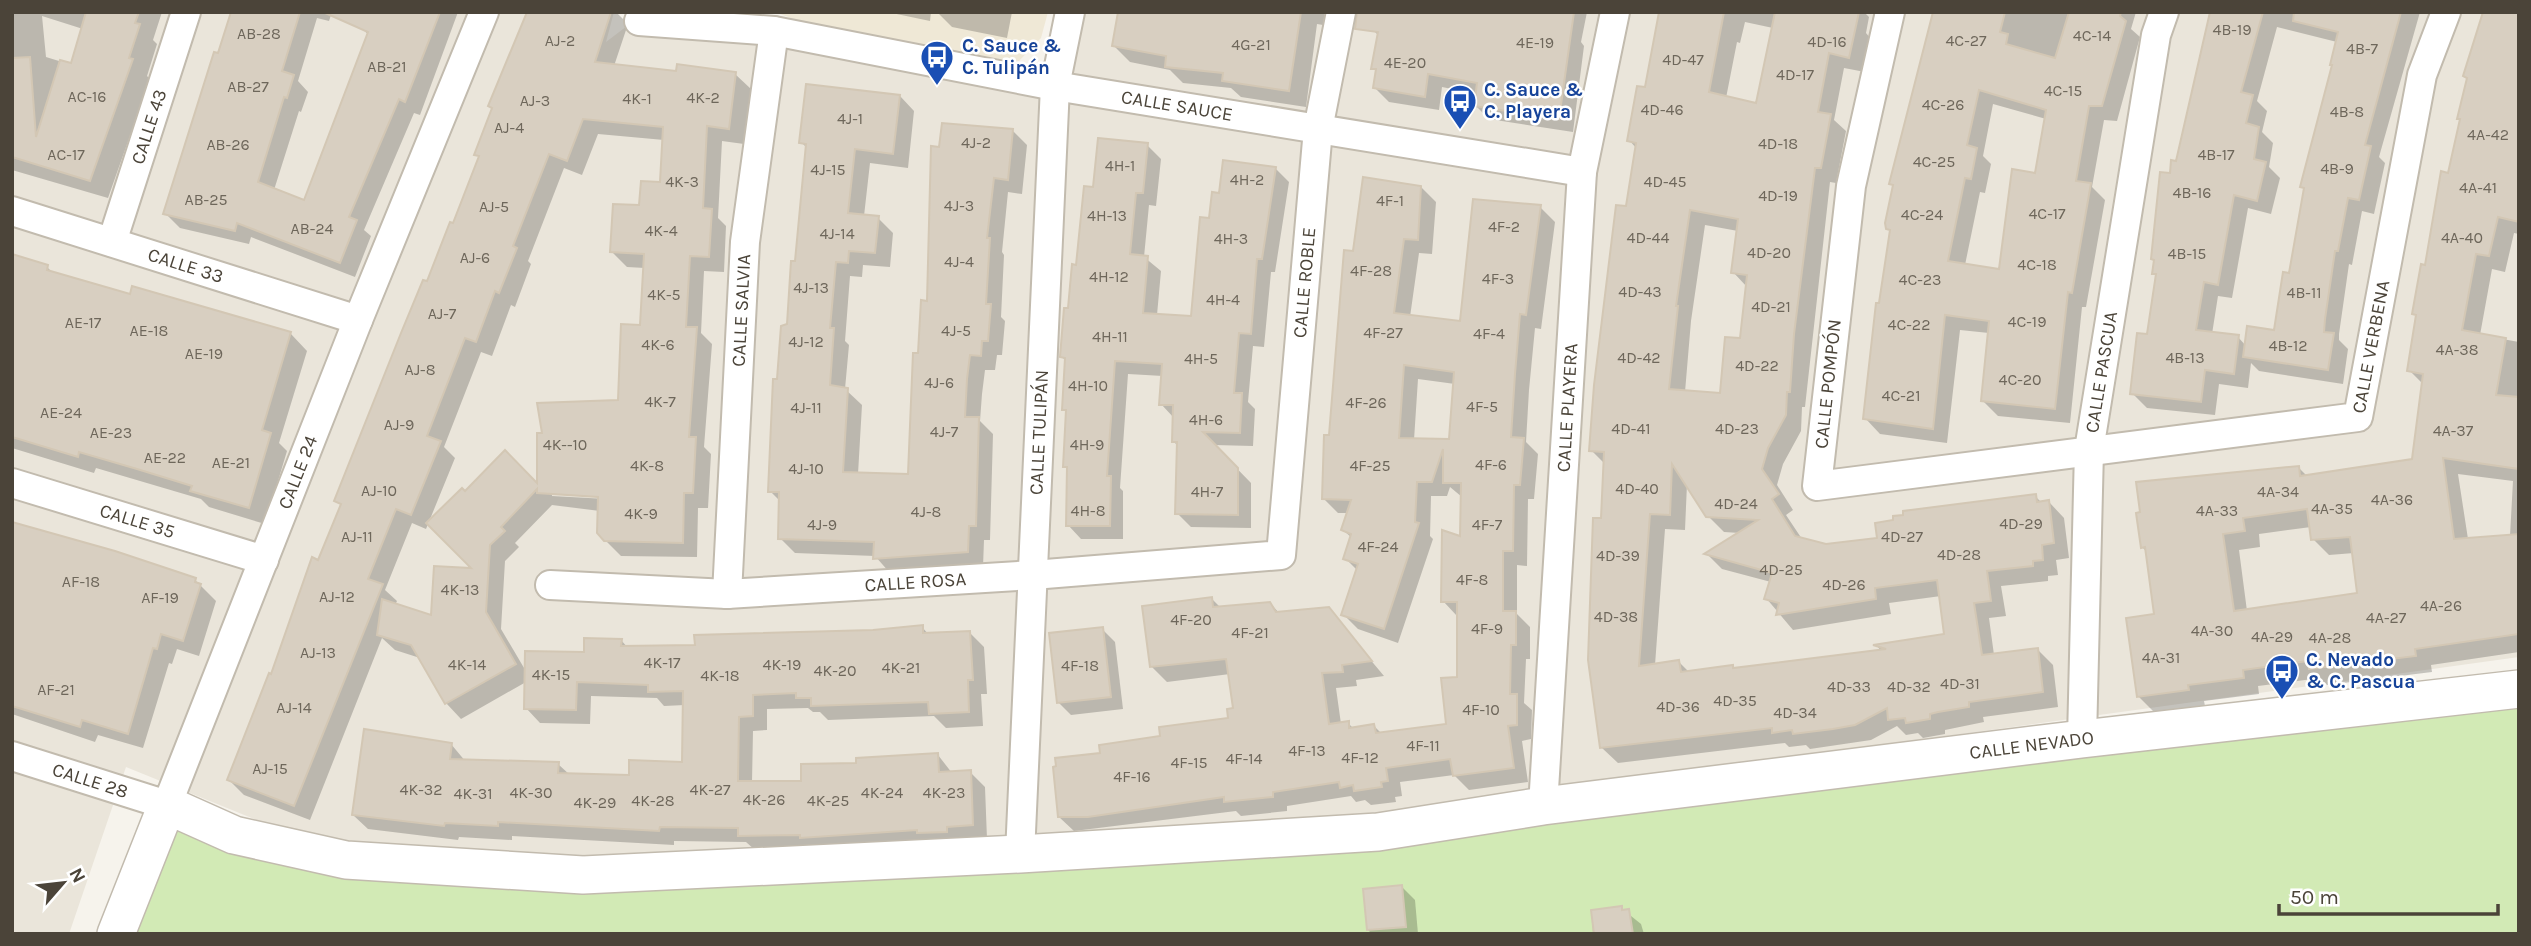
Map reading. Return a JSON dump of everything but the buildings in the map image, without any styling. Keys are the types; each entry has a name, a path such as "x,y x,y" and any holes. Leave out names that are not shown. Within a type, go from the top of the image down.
{"street":[{"name":"CALLE 43","path":"112,242 186,12"},
{"name":"CALLE 24","path":"116,934 358,320 484,12"},
{"name":"CALLE SAUCE","path":"643,12 639,21 775,31 1055,86 1582,172"},
{"path":"750,12 775,31"},
{"name":"CALLE TULIPÁN","path":"1020,854 1055,86 1070,12"},
{"name":"CALLE ROBLE","path":"1281,555 1318,129 1341,12"},
{"name":"CALLE PLAYERA","path":"1543,806 1582,172 1615,12"},
{"name":"CALLE POMPÓN","path":"1890,12 1851,186 1816,486 2089,450"},
{"name":"CALLE PASCUA","path":"2082,738 2089,450 2156,35 2164,12"},
{"name":"CALLE VERBENA","path":"2089,450 2358,417 2422,75 2446,12"},
{"name":"CALLE SALVIA","path":"727,594 745,242 775,31"},
{"name":"CALLE 33","path":"12,211 358,320"},
{"name":"CALLE 35","path":"12,483 264,560"},
{"name":"CALLE ROSA","path":"550,584 727,594 1033,575 1281,555"},
{"name":"CALLE NEVADO","path":"167,805 234,835 346,860 570,874 1020,854 1378,832 1543,806 2082,738 2519,689"},
{"name":"CALLE 28","path":"12,756 167,805"}],"shaded area":[{"path":"12,12 614,12 606,42 644,13 1046,87 1066,12 2519,12 2519,657 825,891 296,836 126,767 69,934 12,934"},
{"path":"775,12 1048,12 1041,38 1018,62 812,26"}],"green space":[{"path":"2519,689 2519,934 116,934 167,805 346,860 1020,854"}],"place":[{"name":"C. Sauce & C. Tulipán","path":"937,87"},
{"name":"C. Sauce & C. Playera","path":"1460,131"},
{"name":"C. Nevado & C. Pascua","path":"2282,701"}]}
